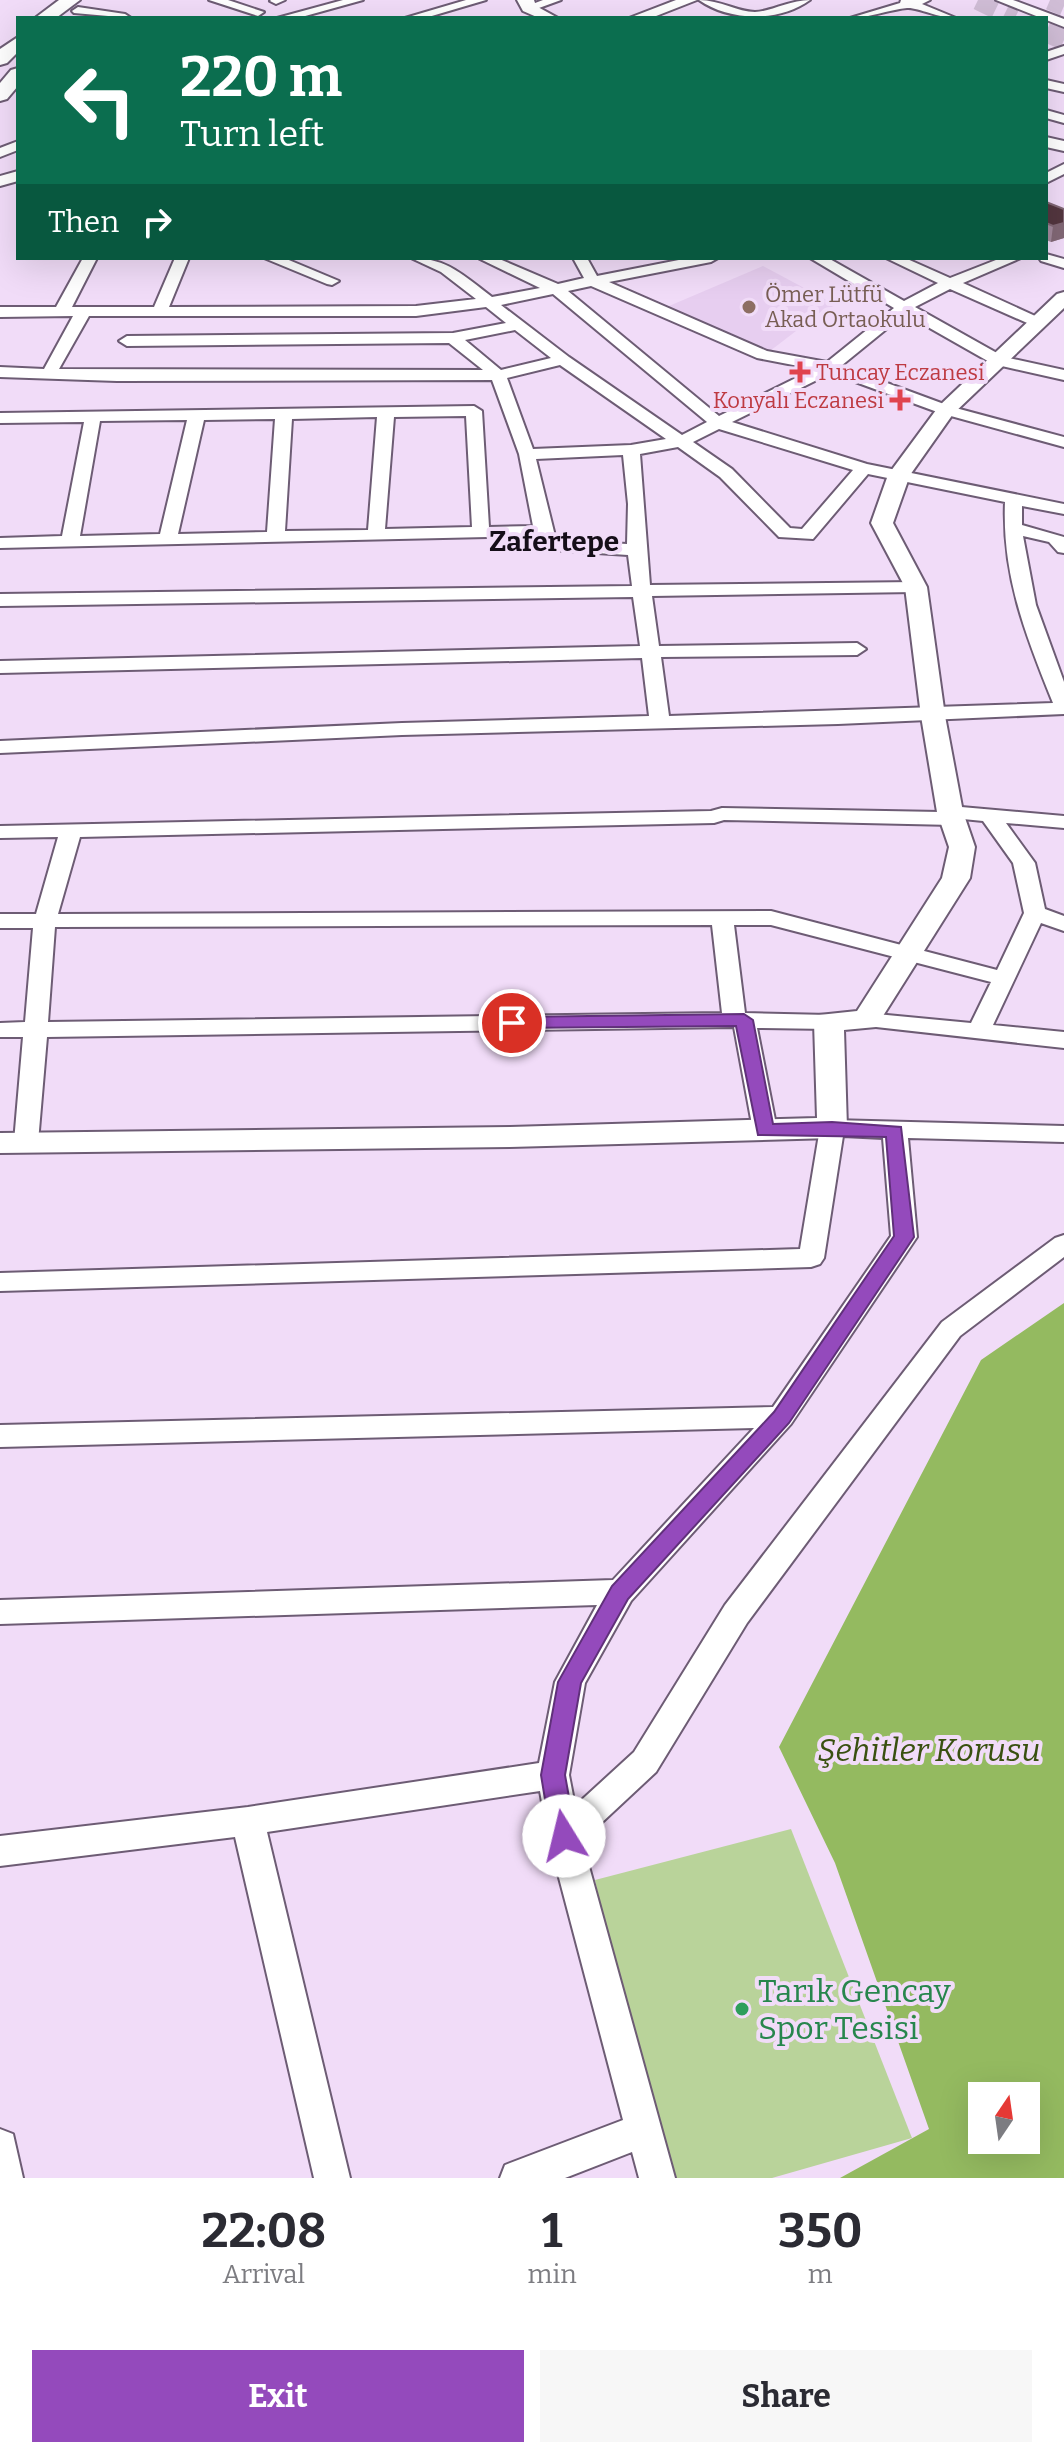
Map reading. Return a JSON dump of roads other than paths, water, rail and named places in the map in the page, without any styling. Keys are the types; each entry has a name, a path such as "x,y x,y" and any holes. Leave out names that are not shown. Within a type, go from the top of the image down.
{"main road":[{"path":"51,16 93,0"},
{"path":"0,59 11,45"}],"street":[{"path":"215,0 258,12"},
{"path":"277,0 313,16"},
{"path":"291,16 357,0"},
{"path":"420,16 480,0"},
{"path":"526,4 555,0"},
{"path":"642,16 690,0"},
{"path":"705,0 749,16"},
{"path":"755,16 804,0"},
{"path":"1002,0 1041,16"},
{"path":"862,16 903,2 926,5 946,16"},
{"path":"526,4 547,16"},
{"path":"905,16 926,5"},
{"path":"73,10 112,16"},
{"path":"442,11 456,16"},
{"path":"1048,19 1064,23"},
{"path":"62,311 89,260"},
{"path":"160,310 181,260"},
{"path":"276,260 332,281"},
{"path":"423,260 446,269 563,360 726,473 785,533 807,535 864,468"},
{"path":"493,260 513,265 556,289 718,423 864,468 1064,509"},
{"path":"581,260 593,281 763,355 830,367 946,410 1062,440"},
{"path":"0,312 416,311 492,302 593,281 657,263 689,260"},
{"path":"821,260 999,361 1064,375"},
{"path":"897,260 1039,323"},
{"path":"527,454 631,450 680,442 830,367 904,307 948,284 1009,260"},
{"path":"866,1020 956,878 962,847 952,815 933,716 916,587 882,523 899,475 946,410 1064,298"},
{"path":"122,358 142,310"},
{"path":"48,375 84,311"},
{"path":"289,374 305,312"},
{"path":"0,372 48,375 122,358 298,338 453,338 518,325"},
{"path":"453,338 498,375 527,454 543,531 550,545 636,550"},
{"path":"122,358 289,374 498,375 563,360"},
{"path":"376,534 386,411"},
{"path":"0,436 3,418 474,411 481,533"},
{"path":"276,536 284,413"},
{"path":"168,538 197,414"},
{"path":"70,541 93,416"},
{"path":"631,450 637,504 636,550 660,721"},
{"path":"0,747 176,737 660,721 933,716 1064,707 1032,626 1011,528 1014,499"},
{"path":"1011,528 1055,538 1064,548"},
{"path":"0,543 543,531"},
{"path":"0,600 916,587"},
{"path":"0,667 857,649"},
{"path":"0,832 722,814 989,815 1064,822"},
{"path":"979,1030 1035,913 1024,863 989,815"},
{"path":"71,830 45,920 35,1030 13,1142 510,1137 832,1128 1064,1134"},
{"path":"1035,913 1064,924"},
{"path":"722,916 739,1020 765,1130"},
{"path":"0,921 771,918 908,951 1006,979"},
{"path":"0,1030 866,1020 1064,1040"},
{"path":"0,1282 811,1258 832,1128 829,1022"},
{"path":"657,2178 564,1836 553,1775 570,1682 620,1592 781,1417 904,1237 895,1132"},
{"path":"564,1836 645,1762 736,1614 951,1329 1064,1244"},
{"path":"0,1436 781,1417"},
{"path":"0,1612 620,1592"},
{"path":"0,1851 248,1821 553,1775"},
{"path":"248,1821 332,2178"},
{"path":"518,2178 643,2130"},
{"path":"0,2147 5,2178"}],"tunnel":[{"path":"978,0 1011,16"},
{"path":"1050,0 1064,6"},
{"path":"1048,33 1064,40"}],"place":[{"name":"Ömer Lütfü Akad Ortaokulu","path":"749,307"},
{"name":"Tuncay Eczanesi","path":"800,372"},
{"name":"Konyalı Eczanesi","path":"900,400"},
{"name":"Tarık Gencay Spor Tesisi","path":"742,2009"}],"district":[{"name":"Zafertepe","path":"554,541"}],"park label":[{"name":"Şehitler Korusu","path":"929,1750"}]}
